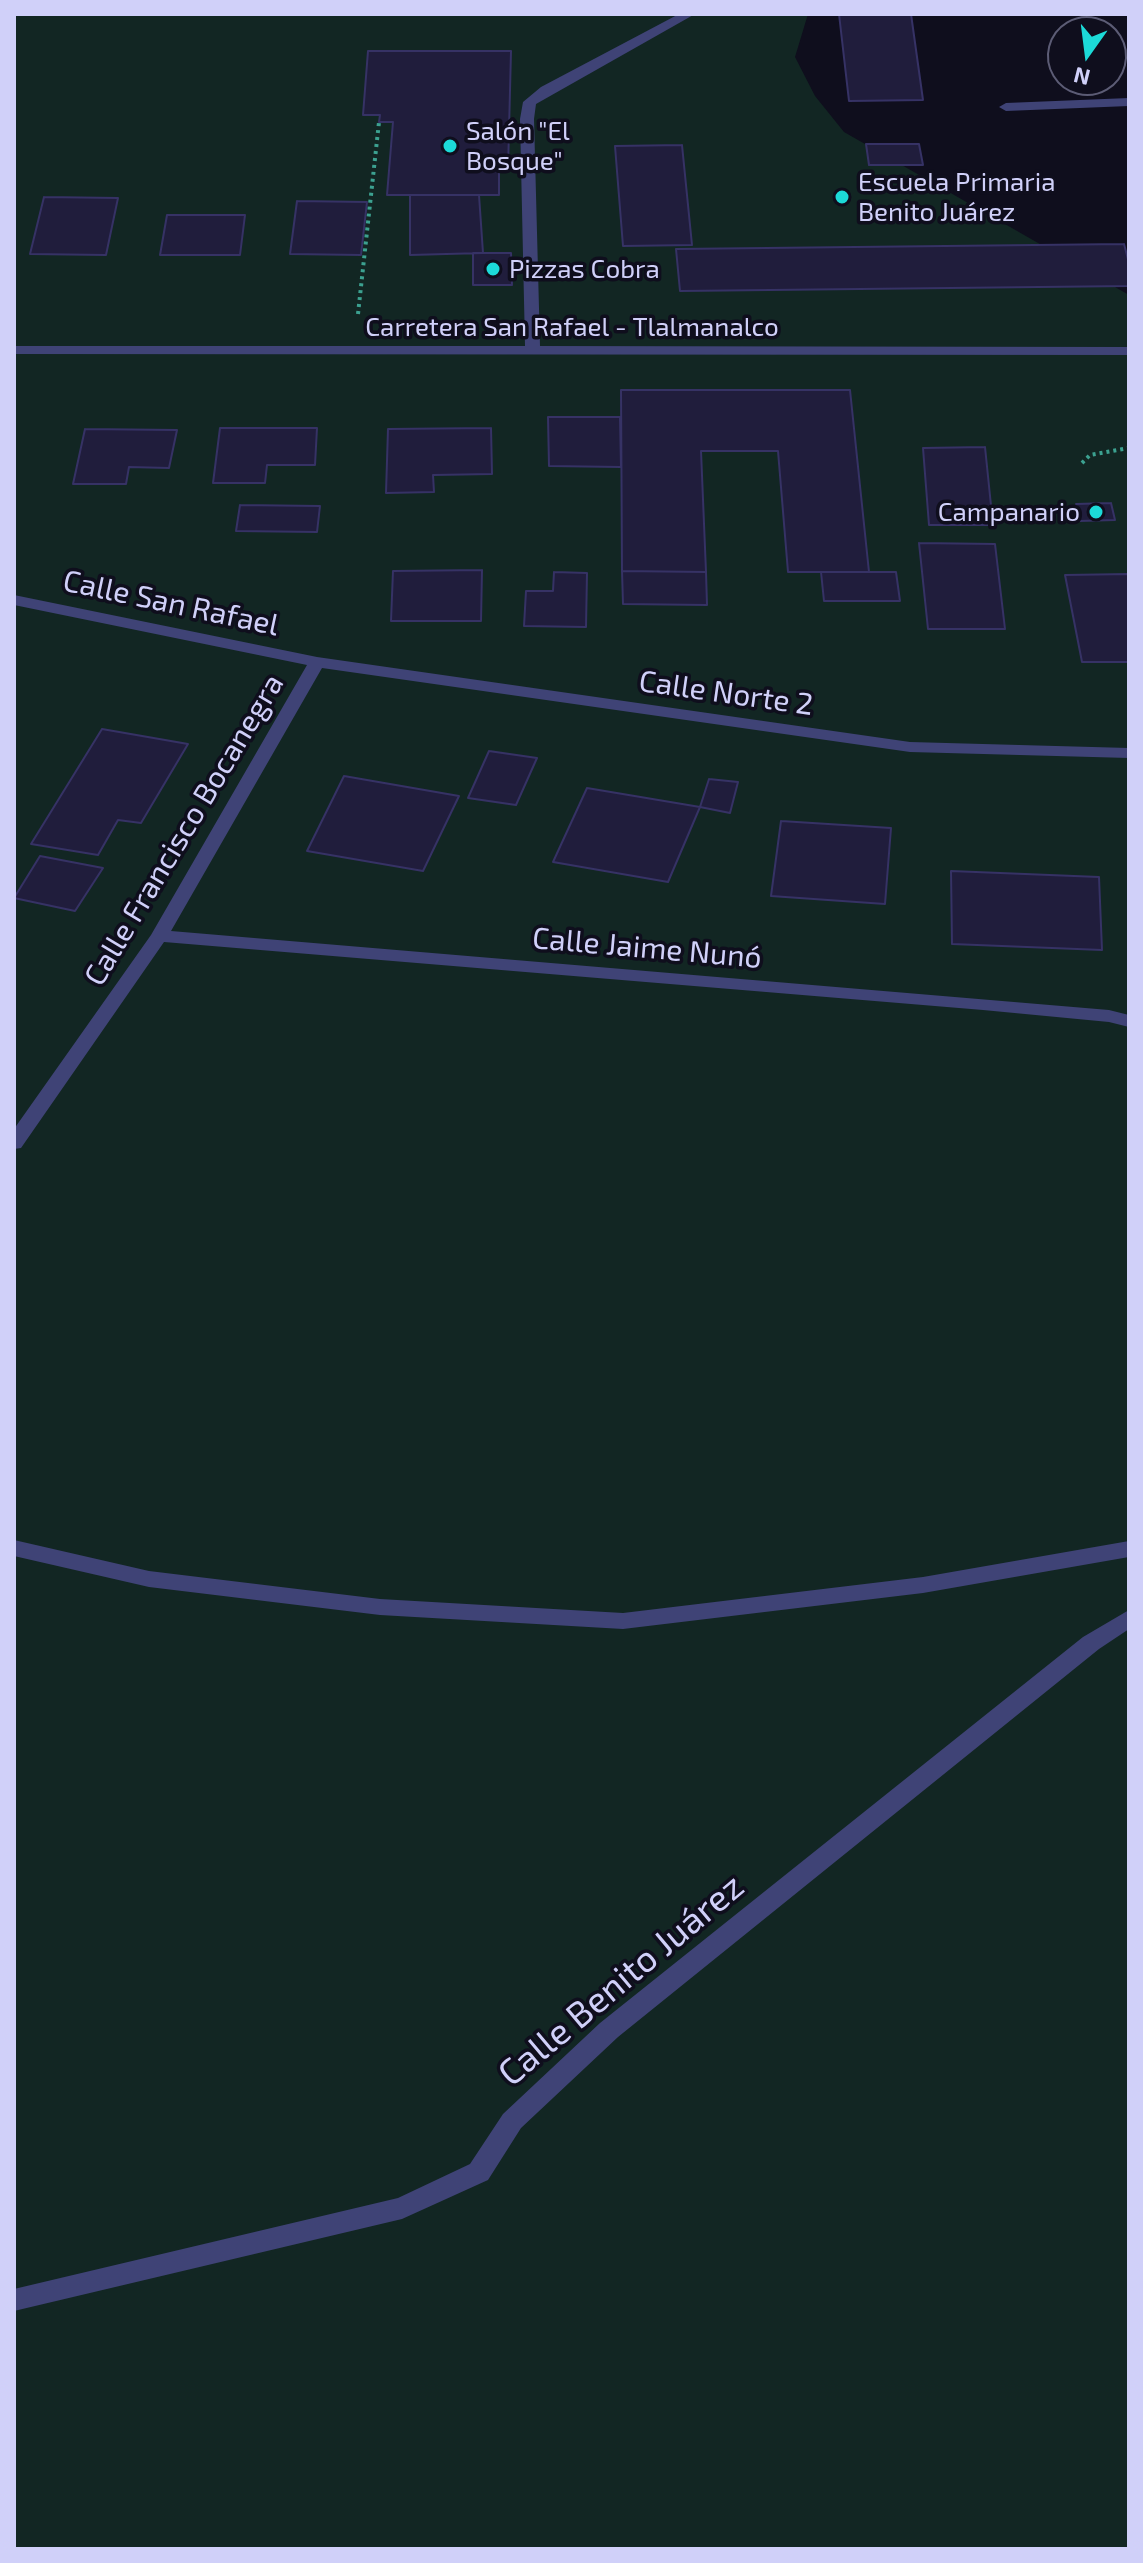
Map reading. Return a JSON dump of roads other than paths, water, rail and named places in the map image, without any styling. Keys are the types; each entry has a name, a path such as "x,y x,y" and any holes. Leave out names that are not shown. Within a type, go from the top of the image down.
{"street":[{"path":"533,352 527,119 530,102 546,90 689,14"},
{"path":"1006,107 1129,102"},
{"name":"Carretera San Rafael - Tlalmanalco","path":"14,350 1129,351"},
{"name":"Calle San Rafael","path":"14,600 317,662"},
{"name":"Calle Norte 2","path":"317,662 910,747 1129,753"},
{"name":"Calle Francisco Bocanegra","path":"14,1143 159,936 317,662"},
{"name":"Calle Jaime Nunó","path":"159,936 983,1004 1109,1016 1129,1021"},
{"path":"14,1548 149,1579 380,1607 623,1621 923,1585 1129,1549"},
{"name":"Calle Benito Juárez","path":"14,2300 402,2208 479,2172 512,2121 609,2030 1056,1671 1129,1618"}],"place":[{"name":"Salón \"El Bosque\"","path":"450,146"},
{"name":"Escuela Primaria Benito Juárez","path":"842,197"},
{"name":"Pizzas Cobra","path":"493,269"},
{"name":"Campanario","path":"1096,512"}]}
